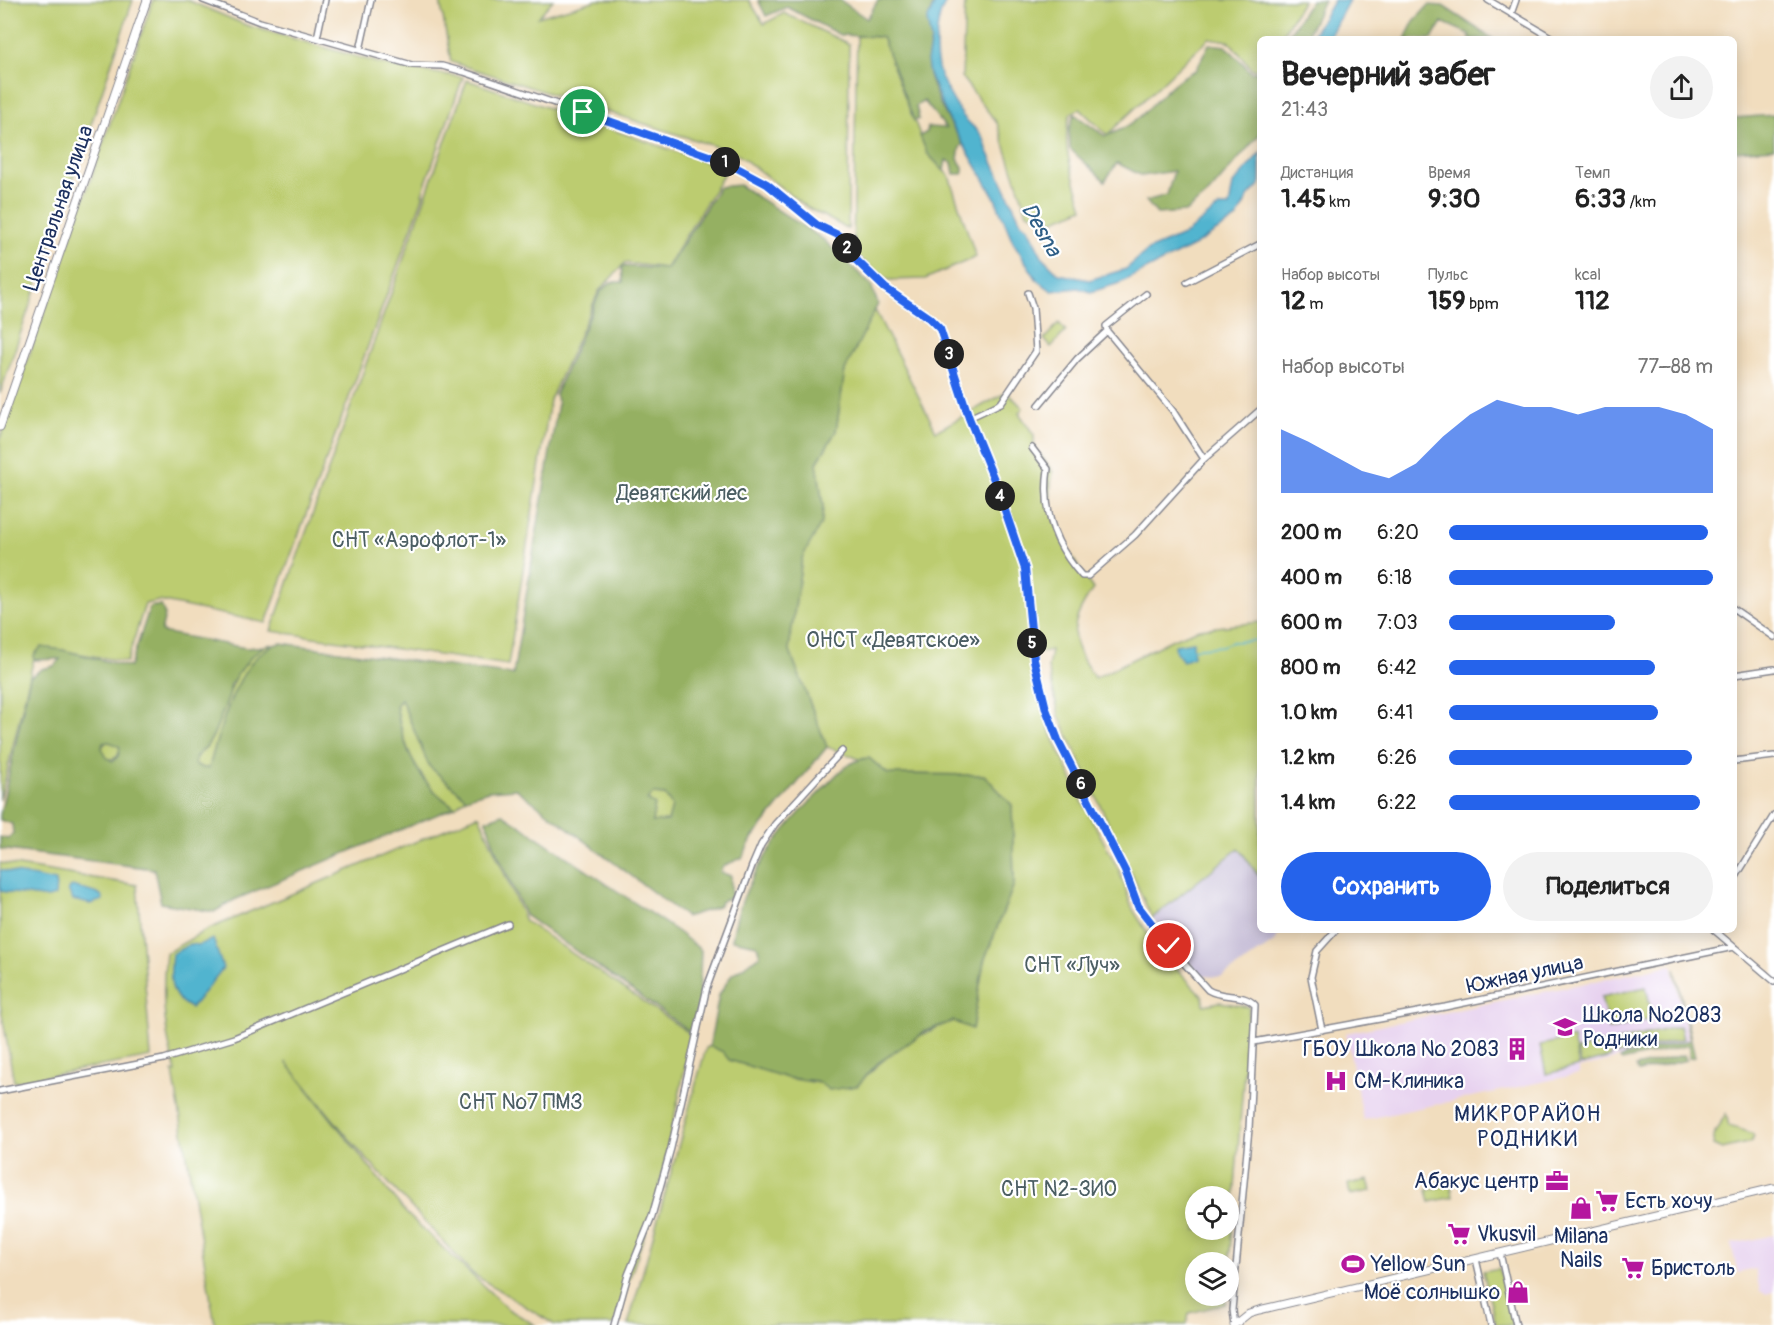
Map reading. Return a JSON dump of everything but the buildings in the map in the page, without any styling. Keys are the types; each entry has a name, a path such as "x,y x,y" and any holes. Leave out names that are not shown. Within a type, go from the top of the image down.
{"main road":[{"name":"Центральная улица","path":"0,427 147,0"},
{"path":"1234,1325 1249,1313 1774,1188"}],"street":[{"path":"202,0 260,22 412,65 442,66 464,72 726,162 767,184 817,225 838,235 853,237"},
{"path":"317,38 325,0"},
{"path":"360,50 371,0"},
{"path":"1488,0 1549,36"},
{"path":"1511,14 1516,0"},
{"path":"838,235 855,259 885,288 929,318 940,329 969,418 997,487 1025,569 1034,660 1046,709 1058,740 1147,920 1208,990 1218,996 1245,998 1256,1005 1234,1286 1234,1325"},
{"path":"1187,282 1257,246"},
{"path":"969,418 1001,403 1036,351 1033,308 1028,293"},
{"path":"1146,294 1106,326 1107,331 1173,411 1204,459"},
{"path":"1039,405 1077,358 1107,331"},
{"path":"1032,448 1048,469 1046,505 1056,536 1068,559 1082,576 1088,576 1135,535 1204,459 1257,413"},
{"path":"1737,611 1774,637"},
{"path":"1737,675 1774,669"},
{"path":"614,1325 628,1275 652,1216 671,1148 706,987 748,877 761,845 776,824 842,751"},
{"path":"1737,761 1774,756"},
{"path":"1737,875 1774,815"},
{"path":"0,1091 159,1060 234,1038 508,924"},
{"path":"1322,1030 1311,977 1317,951 1333,933"},
{"path":"1718,933 1774,981"},
{"name":"Южная улица","path":"1254,1042 1734,947"},
{"path":"1500,1253 1516,1325"},
{"path":"1476,1259 1491,1325"}],"shaded area":[{"path":"1240,848 1257,874 1257,933 1277,933 1276,941 1222,977 1200,976 1152,918"},
{"name":"Школа №2083 Родники","path":"1672,965 1688,1040 1579,1068 1579,1074 1363,1120 1346,1033"},
{"path":"1774,1235 1774,1292 1765,1294 1760,1291 1755,1269 1738,1273 1731,1244"}],"green space":[{"path":"0,0 133,0 0,394"},
{"path":"153,0 187,0 246,25 393,67 463,77 422,194 424,194 266,623 159,601 145,604 127,662 58,650 34,658 0,800 0,439"},
{"path":"440,0 553,0 538,17 597,0 749,0 764,24 784,13 849,44 848,229 808,208 736,153 451,62"},
{"path":"758,0 840,0 867,19 878,0 936,0 929,16 931,40 928,69 939,100 963,144 960,147 958,159 963,167 963,174 954,174 952,163 946,160 944,171 927,153 920,136 927,132 928,127 946,128 924,101 916,106 919,119 914,121 882,37 840,35 787,7 766,16"},
{"path":"965,0 1303,0 1282,36 1257,36 1257,70 1252,69 1229,41 1209,38 1107,135 1080,109 1071,113 1067,149 1083,208 1050,222 1027,213 997,123 962,78"},
{"path":"1311,0 1324,0 1306,36 1288,36"},
{"path":"1429,5 1443,6 1488,36 1469,36 1442,22 1434,36 1406,36 1414,21"},
{"path":"857,36 882,37 927,153 949,176 976,257 925,279 889,280 853,254"},
{"path":"1209,44 1226,46 1251,72 1257,73 1257,137 1209,193 1185,212 1157,214 1146,201 1167,195 1174,171 1142,176 1117,163 1105,181 1070,149 1069,129 1074,114 1105,136 1121,130 1144,113 1172,85 1196,70"},
{"name":"СНТ «Аэрофлот-1»","path":"467,80 727,169 666,268 625,263 599,291 550,400 508,665 271,631"},
{"path":"1774,115 1774,148 1737,151 1737,118"},
{"name":"Девятский лес","path":"739,185 823,239 871,285 878,304 845,370 836,431 817,463 823,506 822,522 802,558 789,649 827,747 753,837 742,858 723,866 720,872 731,876 731,898 723,900 717,907 686,917 516,789 488,791 466,798 429,766 401,699 396,706 399,721 414,764 431,788 455,807 234,900 214,912 161,903 154,869 0,849 0,837 8,839 13,833 12,824 0,820 0,815 30,677 42,669 54,666 60,659 34,660 34,655 41,647 63,650 130,667 150,607 161,605 165,615 161,632 246,648 264,646 251,657 231,683 229,696 213,736 196,757 195,764 202,768 209,768 225,714 242,676 253,660 266,649 281,643 513,675 558,403 555,395 600,292 611,282 623,282 622,266 667,269 719,187","holes":["109,742 120,747 118,756 113,761 107,758 102,748 103,743","653,794 665,795 672,806 668,821 652,822 655,805 647,800"]},
{"path":"875,310 936,431 1007,392 1023,408 1019,413 1034,435 1034,446 1053,472 1051,504 1054,519 1067,548 1093,589 1079,613 1074,634 1080,654 1095,678 1173,639 1199,629 1257,622 1257,874 1239,848 1152,918 1059,716 1048,668 1051,650 1029,655 1049,728 1082,801 1119,870 1132,908 1155,945 1203,997 1204,1005 1220,1002 1249,1007 1235,1186 1185,1186 1185,1240 1231,1240 1230,1252 1185,1252 1185,1306 1217,1306 1189,1313 1187,1325 628,1325 706,1048 710,1046 787,1078 843,1087 857,1086 877,1065 926,1033 953,1021 972,1029 984,961 1014,884 1012,805 984,775 888,774 869,758 859,759 827,747 789,649 802,558 823,506 817,463 836,431 845,370"},
{"path":"1059,323 1066,331 1051,347 1044,339"},
{"path":"272,644 248,669 239,684 224,717 209,768 202,768 194,764 212,738 240,669 259,649"},
{"path":"401,699 429,766 466,798 455,807 431,788 414,763 399,720 396,705"},
{"path":"111,741 117,744 120,750 117,756 111,759 105,756 102,750 105,744"},
{"path":"869,758 888,774 984,775 1012,805 1014,884 984,961 972,1029 953,1021 926,1031 878,1063 857,1086 829,1090 817,1081 787,1078 729,1060 723,1052 710,1046 710,1043 719,995 732,974 760,956 757,945 732,940 736,918 753,877 777,840 831,780 848,765"},
{"path":"653,794 665,795 673,806 668,821 652,822 647,800"},
{"path":"503,814 678,932 701,950 699,1002 692,1033 525,915 495,848 486,820"},
{"name":"СНТ №7 ПМЗ","path":"479,815 525,921 692,1035 658,1194 614,1325 555,1325 473,1274 361,1153 286,1062 406,1213 508,1309 535,1325 215,1325 173,1072 176,1072 166,1028 164,983 166,953 204,931"},
{"path":"0,863 137,885 151,1057 14,1082 0,1004"},
{"path":"1675,969 1695,1057 1689,1058 1689,1045 1622,1061 1620,1059 1624,1056 1690,1040"},
{"path":"1646,987 1653,1018 1609,1030 1601,997"},
{"path":"1680,1026 1683,1039 1617,1055 1614,1042"},
{"path":"1573,1038 1579,1066 1546,1074 1540,1045"},
{"path":"1608,1042 1611,1057 1581,1065 1577,1050"},
{"path":"1684,1055 1686,1060 1638,1072 1636,1067"},
{"path":"1726,1114 1729,1126 1752,1133 1754,1137 1751,1142 1722,1149 1713,1145 1715,1132"},
{"path":"1368,1180 1371,1191 1350,1195 1348,1184"},
{"path":"1451,1184 1453,1197 1430,1202 1427,1190"},
{"path":"1499,1268 1513,1325 1496,1325 1483,1271"}],"water":[{"path":"936,0 948,0 941,14 937,32 939,72 963,116 986,143 1021,222 1028,228 1043,258 1059,274 1089,280 1126,269 1148,250 1185,234 1219,207 1229,207 1233,184 1257,156 1257,187 1248,197 1237,218 1195,245 1120,283 1091,292 1078,288 1052,291 1037,280 1013,242 994,196 949,120 929,74 927,61 931,40 927,21"},
{"path":"1334,0 1349,0 1330,36 1312,36"},
{"path":"1193,642 1193,656 1183,661 1176,652 1175,645"},
{"path":"0,870 56,881 55,896 48,898 0,891"},
{"path":"72,886 101,895 103,900 90,904 73,900 68,890"},
{"path":"213,939 223,968 191,1008 183,1003 174,992 171,978 172,954 190,944 199,945"}],"waterway":[{"path":"1191,649 1257,640"}],"place":[{"name":"Школа №2083 Родники","path":"1565,1027"},
{"name":"ГБОУ Школа № 2083","path":"1517,1049"},
{"name":"СМ-Клиника","path":"1336,1081"},
{"name":"Абакус центр","path":"1557,1181"},
{"name":"Есть хочу","path":"1607,1201"},
{"name":"Milana Nails","path":"1581,1208"},
{"name":"Vkusvil","path":"1459,1234"},
{"name":"Yellow Sun","path":"1353,1264"},
{"name":"Бристоль","path":"1633,1268"},
{"name":"Моё солнышко","path":"1518,1292"}],"district":[{"name":"МИКРОРАЙОН РОДНИКИ","path":"1528,1126"}],"route":[{"path":"583,112 726,162 767,184 817,225 838,235 855,259 885,288 929,318 940,329 962,399 997,487 1025,569 1034,660 1046,709 1058,740 1125,871 1138,906 1169,946"}],"water label":[{"name":"Desna","path":"1042,229"}],"park label":[{"name":"ОНСТ «Девятское»","path":"893,640"},
{"name":"СНТ «Луч»","path":"1072,965"},
{"name":"СНТ N2-ЗИО","path":"1059,1189"}]}
